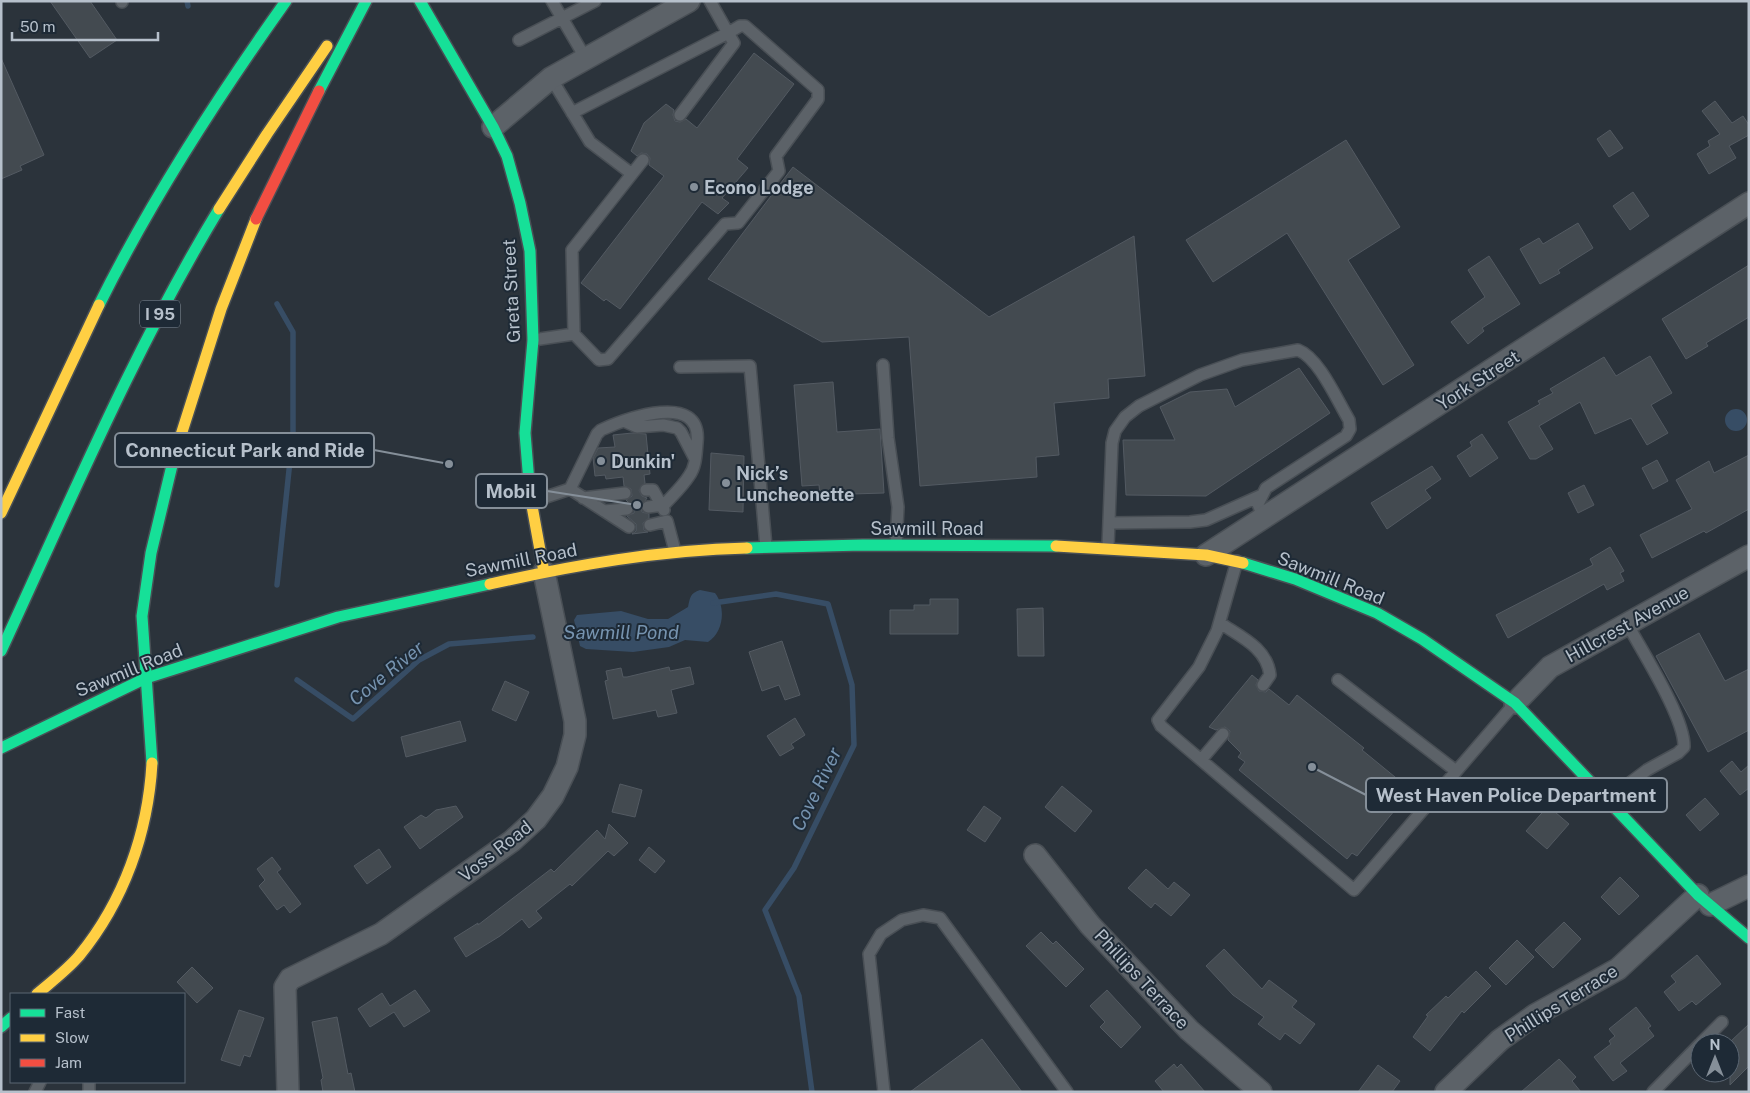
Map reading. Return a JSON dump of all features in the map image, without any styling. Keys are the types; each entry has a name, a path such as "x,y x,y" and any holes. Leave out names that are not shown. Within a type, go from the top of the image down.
{"main road":[{"path":"1,513 85,333 138,232 225,89 286,1"},
{"name":"I 95","path":"1,651 123,389 174,286 246,165 360,1"},
{"path":"38,993 79,956 116,900 139,843 149,797 152,761 142,616 159,516 189,407 231,283 258,212 366,1"},
{"name":"Greta Street","path":"420,1 493,127 507,156 530,251 533,340 525,433 527,475 544,572"},
{"name":"Sawmill Road","path":"1,748 146,678 338,617 544,572 674,551 766,547 1108,547 1206,555 1237,561 1321,588 1377,613 1422,639 1515,703 1704,900 1749,938"}],"street":[{"path":"493,127 551,78 689,1"},
{"name":"York Street","path":"1206,555 1749,203"},
{"name":"Hillcrest Avenue","path":"1515,703 1550,666 1628,625 1749,556"},
{"name":"Voss Road","path":"288,1092 285,987 290,978 381,934 501,849 536,819 553,796 567,767 574,742 575,721 544,572"},
{"name":"Phillips Terrace","path":"1035,855 1090,925 1189,1030 1261,1092"},
{"name":"Phillips Terrace","path":"1446,1092 1500,1040 1535,1015 1618,970 1704,900 1749,886"}],"lane":[{"path":"552,1 586,59"},
{"path":"519,40 595,1"},
{"path":"680,114 734,43 710,1"},
{"path":"572,113 740,26 745,26 818,90 818,99 776,156 779,171 738,223 725,224 608,360 600,360 574,334 572,250 643,160"},
{"path":"551,78 590,142 632,174"},
{"path":"533,340 574,334"},
{"path":"1108,547 1112,443 1115,431 1125,417 1139,406 1227,364 1298,350 1306,353 1317,367 1349,420 1350,429 1346,436 1266,488 1260,496 1258,510 1264,519"},
{"path":"883,365 888,438 898,507 896,546"},
{"path":"680,367 750,366 766,547"},
{"path":"531,502 570,489 597,434 606,428 644,414 672,412 687,416 696,429 698,440 695,459 689,476 664,505 648,507"},
{"path":"570,489 628,527"},
{"path":"646,490 653,490 664,505 674,551"},
{"path":"583,498 625,493"},
{"path":"1109,523 1190,522 1206,520 1260,496"},
{"path":"604,511 627,509"},
{"path":"650,525 667,521"},
{"path":"1237,561 1220,624 1199,667 1158,720 1161,726 1354,890 1515,703"},
{"path":"1220,624 1259,649 1266,657 1270,675 1263,685"},
{"path":"1607,800 1647,770 1678,753 1684,747 1684,737 1678,719 1628,625"},
{"path":"1338,680 1456,771"},
{"path":"1201,760 1223,734"},
{"path":"884,1092 868,954 881,934 902,920 923,915 940,918 1067,1092"},
{"path":"1710,1033 1722,1022"},
{"path":"1653,1092 1690,1053"}],"water":[{"path":"1736,409 1744,412 1747,420 1744,428 1736,431 1728,428 1725,420 1728,412"},
{"name":"Sawmill Pond","path":"700,590 715,593 721,605 722,619 720,626 713,638 708,642 685,640 669,647 633,652 586,649 580,646 574,620 577,615 621,611 648,619 668,619 688,607 692,594"}],"building":[{"path":"50,1 90,1 117,40 90,58"},
{"name":"Econo Lodge","path":"754,53 794,84 737,159 748,168 722,198 729,203 718,214 702,202 620,309 606,299 604,301 581,283 664,176 649,165 650,158 647,154 641,153 637,156 631,151 644,123 666,104 674,110 675,121 680,122 686,119 697,128"},
{"path":"1,58 44,155 20,166 22,170 1,179"},
{"path":"1715,101 1732,123 1743,116 1749,125 1749,135 1729,146 1736,158 1709,174 1697,154 1710,146 1708,141 1720,134 1702,111"},
{"path":"1610,130 1623,148 1609,157 1597,139"},
{"path":"1346,140 1400,227 1348,260 1414,365 1383,385 1287,233 1213,282 1186,240"},
{"path":"793,167 989,317 1134,236 1145,376 1108,379 1109,398 1054,403 1059,455 1036,457 1037,477 920,486 909,337 822,342 708,279"},
{"path":"1633,192 1649,216 1630,230 1613,206"},
{"path":"1578,223 1593,248 1558,270 1560,273 1540,284 1520,249 1539,238 1543,244"},
{"path":"1489,256 1520,304 1482,328 1484,331 1468,344 1451,322 1485,297 1468,270"},
{"path":"1749,265 1749,317 1706,343 1708,346 1686,359 1662,319"},
{"path":"1650,356 1672,393 1651,405 1668,433 1647,445 1631,418 1595,434 1580,402 1539,426 1553,449 1536,459 1530,459 1508,422 1540,404 1538,401 1553,393 1550,389 1604,357 1616,376"},
{"path":"1299,368 1330,413 1206,496 1126,495 1123,440 1175,440 1160,407 1190,392 1227,389 1235,407"},
{"path":"833,382 837,432 880,429 884,493 820,495 819,485 802,486 794,385"},
{"path":"646,434 650,474 644,475 645,483 639,490 642,496 647,498 641,507 642,512 649,514 649,518 643,523 644,530 648,532 632,534 636,531 636,524 627,516 634,513 634,508 626,500 632,496 631,489 624,486 623,477 606,479 605,475 595,476 593,458 598,448 615,447 613,435"},
{"path":"1482,434 1498,458 1470,477 1457,456 1472,446 1470,442"},
{"path":"711,453 744,456 743,512 709,510"},
{"path":"1749,455 1749,509 1706,533 1704,531 1652,558 1640,535 1692,509 1676,480 1709,461 1714,473"},
{"path":"1657,460 1668,481 1653,489 1642,468"},
{"path":"1432,466 1441,479 1425,490 1431,498 1387,529 1371,503"},
{"path":"1584,485 1594,505 1578,513 1568,493"},
{"path":"1610,547 1624,571 1620,573 1624,581 1607,590 1604,584 1508,638 1496,615 1593,565 1590,559"},
{"path":"930,599 958,599 958,634 890,634 890,610 914,610 914,605 930,605"},
{"path":"1043,608 1044,656 1018,656 1017,609"},
{"path":"1699,633 1725,681 1749,669 1749,730 1708,752 1656,656"},
{"path":"782,641 800,695 785,700 779,685 762,691 749,652"},
{"path":"669,667 670,671 690,667 694,684 671,690 677,713 658,717 656,710 613,719 605,681 608,680 606,671 621,668 623,677 627,677"},
{"path":"1252,675 1258,680 1256,685 1259,691 1266,692 1269,689 1289,705 1297,695 1364,748 1362,750 1406,786 1399,795 1404,799 1357,856 1352,853 1347,859 1239,770 1245,762 1238,757 1241,753 1228,740 1230,731 1225,727 1216,730 1209,727"},
{"path":"505,681 529,692 516,721 492,710"},
{"path":"795,718 805,735 791,744 794,748 780,756 767,736"},
{"path":"460,721 466,741 406,757 401,737"},
{"path":"1732,761 1741,772 1749,765 1749,788 1740,795 1720,771"},
{"path":"620,784 642,790 635,817 612,812"},
{"path":"1062,786 1092,811 1075,832 1045,807"},
{"path":"1705,798 1719,814 1700,831 1686,815"},
{"path":"456,806 463,817 420,849 404,827 421,815 426,818 436,810"},
{"path":"984,806 1001,818 985,842 967,830"},
{"path":"1548,806 1569,824 1547,849 1526,831"},
{"path":"609,824 628,843 614,856 608,851 572,886 570,884 536,911 542,918 529,928 522,919 500,936 466,957 454,938 478,923 478,925 551,869 554,872 597,830 605,839"},
{"path":"649,847 665,861 655,873 639,860"},
{"path":"379,849 391,867 367,884 354,866"},
{"path":"272,857 281,869 277,872 301,904 290,913 284,905 277,910 259,886 265,880 257,869"},
{"path":"1146,869 1168,889 1174,882 1190,895 1171,916 1155,903 1151,908 1128,888"},
{"path":"1620,877 1639,896 1619,915 1601,897"},
{"path":"1564,922 1581,939 1553,968 1535,950"},
{"path":"1041,932 1053,944 1056,941 1084,969 1066,987 1026,946"},
{"path":"1517,940 1534,957 1506,985 1489,968"},
{"path":"1224,949 1262,989 1269,980 1297,1001 1292,1007 1315,1024 1300,1044 1285,1033 1280,1040 1258,1024 1264,1017 1233,995 1206,966"},
{"path":"1697,955 1721,984 1696,1005 1692,1001 1679,1011 1664,992 1676,982 1671,976"},
{"path":"192,967 213,988 197,1003 177,982"},
{"path":"1476,971 1491,986 1464,1013 1462,1011 1430,1051 1413,1037 1428,1016 1426,1015 1446,996 1448,998"},
{"path":"415,990 430,1011 404,1027 394,1012 370,1027 358,1009 382,993 390,1006"},
{"path":"1107,990 1141,1027 1121,1048 1100,1027 1105,1022 1090,1006"},
{"path":"1636,1007 1651,1026 1648,1028 1654,1036 1620,1063 1627,1071 1613,1081 1594,1057 1611,1044 1609,1041 1615,1036 1609,1029"},
{"path":"239,1010 264,1018 250,1057 244,1055 240,1066 221,1060"},
{"path":"337,1017 348,1074 351,1073 355,1092 323,1092 321,1080 323,1078 312,1022"},
{"path":"1749,1024 1749,1066 1740,1075 1740,1033"},
{"path":"982,1039 1022,1092 910,1092"},
{"path":"1559,1059 1576,1077 1572,1081 1581,1092 1521,1092"},
{"path":"1174,1064 1177,1068 1181,1064 1205,1092 1164,1092 1155,1081"},
{"path":"1378,1065 1400,1081 1392,1092 1358,1092"}],"waterway":[{"name":"Cove River","path":"187,1 188,6"},
{"name":"Cove River","path":"277,304 293,332 293,432 277,585"},
{"name":"Cove River","path":"713,603 776,594 828,604 852,685 854,745 794,868 765,910 799,996 812,1092"},
{"name":"Cove River","path":"297,680 353,719 419,660 449,644 533,637"}],"traffic: fast":[{"path":"99,305 119,265 186,149 286,1"},
{"path":"319,91 366,1"},
{"path":"420,1 493,127 507,156 520,203 530,251 533,340 525,433 530,495"},
{"path":"1,651 131,371 188,262 219,209"},
{"path":"152,763 142,616 151,553 174,457"},
{"path":"747,548 863,545 1056,546"},
{"path":"1243,563 1295,579 1377,613 1422,639 1515,703 1698,895 1749,938"},
{"path":"1,748 146,678 338,617 490,584"},
{"path":"1,1027 10,1019"}],"traffic: slow":[{"path":"219,209 327,46"},
{"path":"174,457 221,309 256,219"},
{"path":"1,513 99,305"},
{"path":"530,495 544,572"},
{"path":"1056,546 1206,555 1243,563"},
{"path":"490,584 650,555 747,548"},
{"path":"38,993 79,956 95,935 121,889 139,840 150,789 152,763"}],"traffic: jam":[{"path":"256,219 319,91"}],"place":[{"name":"Econo Lodge","path":"694,187"},
{"name":"Dunkin'","path":"601,461"},
{"name":"Connecticut Park and Ride","path":"449,464"},
{"name":"Nick’s Luncheonette","path":"726,483"},
{"name":"Mobil","path":"637,505"},
{"name":"West Haven Police Department","path":"1312,767"}]}
